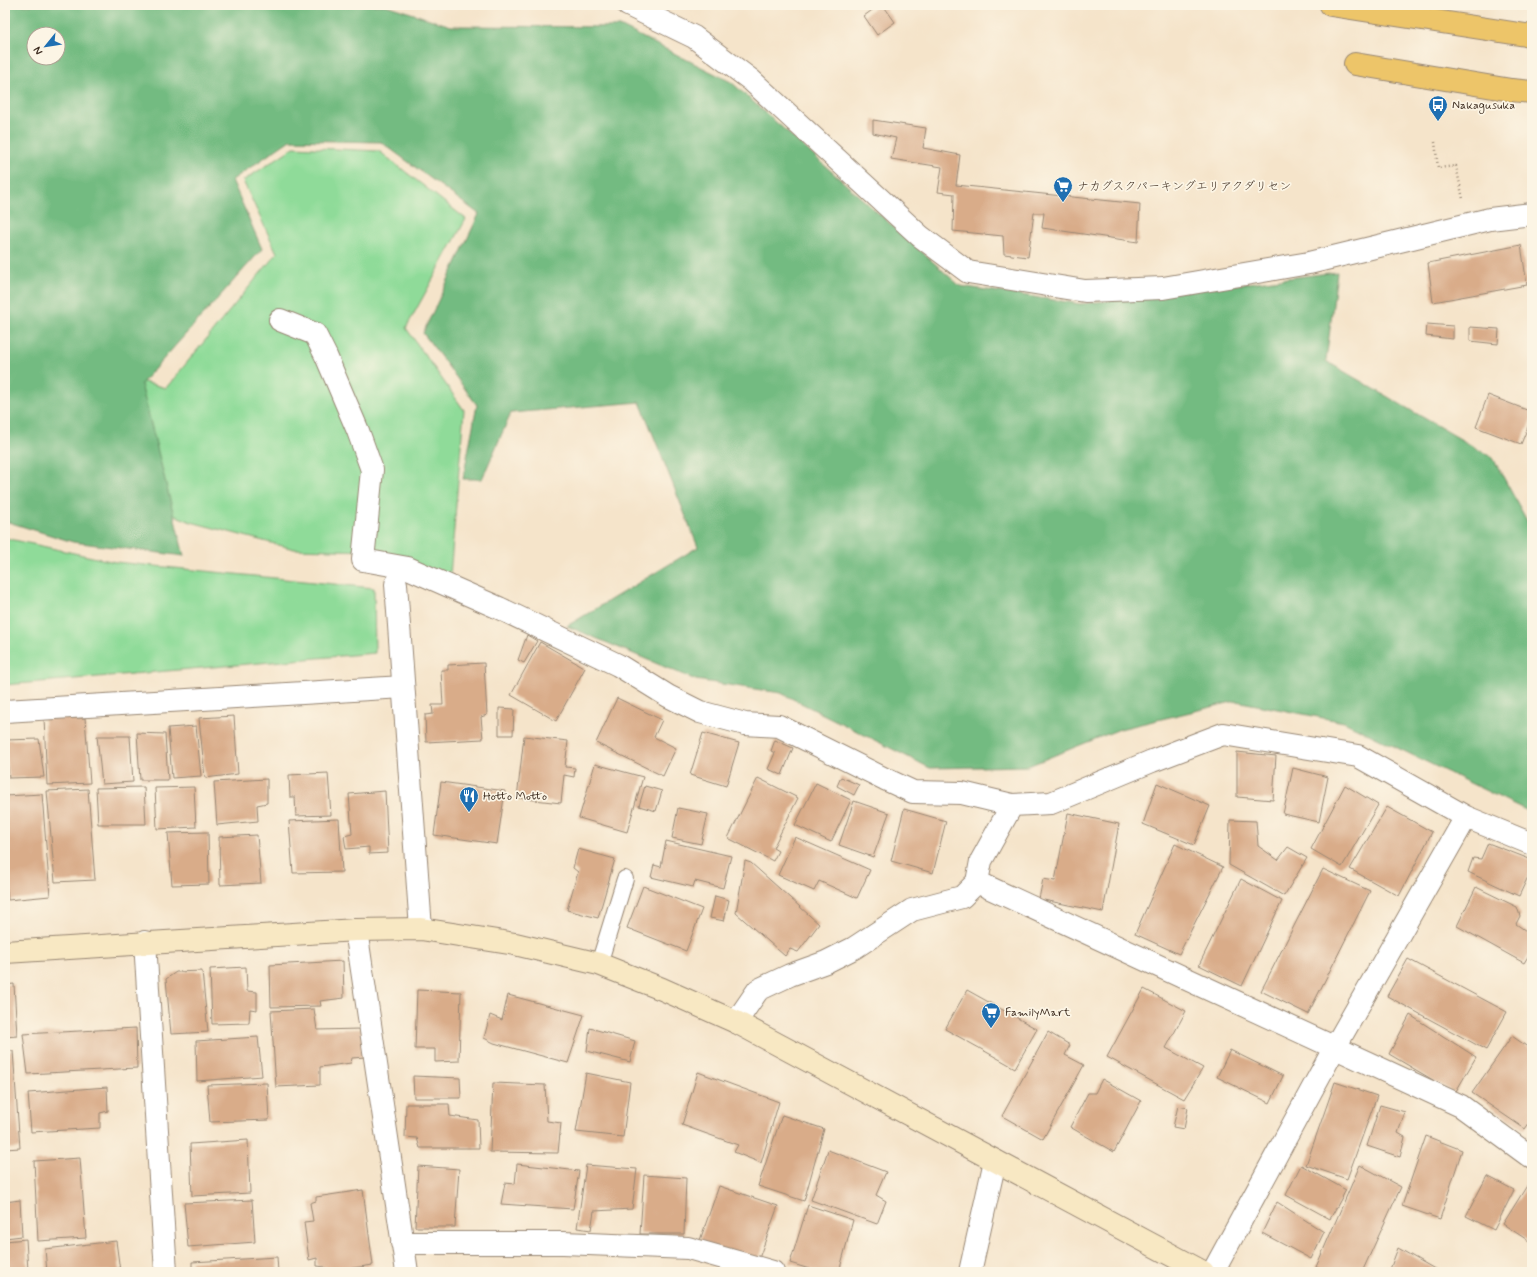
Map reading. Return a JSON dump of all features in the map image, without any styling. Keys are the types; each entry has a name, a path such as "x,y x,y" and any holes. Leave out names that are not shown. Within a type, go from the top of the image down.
{"highway":[{"path":"1331,5 1532,36"},
{"path":"1355,64 1511,90 1532,92"}],"street":[{"path":"628,5 694,37 751,80 920,236 968,272 1085,291 1163,288 1309,263 1490,220 1532,214"},
{"path":"280,320 315,334 358,431 372,470 363,560 408,568 499,608 618,665 668,696 700,712 745,724 779,726 913,792 962,793 1012,805 1051,804 1152,761 1223,734 1358,756 1466,817 1532,844"},
{"path":"396,584 421,928"},
{"path":"5,711 403,687"},
{"path":"736,1022 758,990 790,975 826,962 854,948 912,910 962,897 978,882 981,861 1012,805"},
{"path":"1213,1272 1335,1047 1466,817"},
{"path":"978,882 1461,1106 1531,1153"},
{"path":"5,952 145,942 356,930 421,928 515,944 600,964 662,989 736,1022 1203,1272"},
{"path":"356,930 407,1272"},
{"path":"145,942 166,1272"},
{"path":"970,1272 995,1161"},
{"path":"402,1243 563,1243 688,1248 773,1272"}],"lane":[{"path":"600,964 625,879"}],"path":[{"path":"1435,142 1438,168 1456,166 1468,225"}],"green space":[{"path":"5,5 386,5 451,26 622,27 731,82 960,286 1081,304 1337,272 1326,361 1493,458 1532,530 1532,813 1344,722 1236,701 1120,729 1028,766 930,768 781,693 696,680 567,626 698,547 640,402 511,413 482,479 463,479 477,405 423,333 479,214 381,142 290,140 232,180 262,249 141,384 184,556 73,542 5,521"},
{"path":"294,147 379,151 466,219 406,328 464,410 450,576 371,551 294,549 191,522 6,444 28,351 166,388 277,253 243,181"},
{"path":"5,538 115,562 374,588 375,653 5,685"}],"building":[{"path":"879,5 883,5 895,22 877,35 864,16"},
{"path":"873,120 926,128 923,148 960,155 956,185 1140,204 1138,242 1042,228 1044,213 1034,213 1028,257 1004,254 1003,236 953,231 954,194 938,192 942,167 891,159 896,138 873,133"},
{"path":"1521,245 1527,285 1433,302 1428,263"},
{"path":"1427,324 1453,326 1453,339 1426,336"},
{"path":"1470,327 1499,329 1498,344 1470,341"},
{"path":"1488,395 1532,412 1532,417 1521,444 1476,427"},
{"path":"527,635 537,641 524,663 518,660"},
{"path":"540,642 585,668 556,721 511,695"},
{"path":"484,663 487,715 481,717 483,739 426,742 425,715 433,714 432,705 443,705 441,670 448,670 448,665"},
{"path":"617,698 662,720 654,737 676,748 663,776 596,743"},
{"path":"499,708 514,709 513,735 499,735"},
{"path":"234,716 238,774 205,778 199,718"},
{"path":"44,718 85,718 90,783 47,785"},
{"path":"196,726 201,776 172,778 168,728"},
{"path":"137,733 165,734 168,780 140,780"},
{"path":"703,733 739,743 726,786 690,775"},
{"path":"97,736 130,736 133,782 102,784"},
{"path":"524,736 568,741 565,767 575,768 574,777 564,775 561,803 517,798"},
{"path":"39,739 44,777 9,778 5,740"},
{"path":"775,740 793,748 782,775 768,769 775,753 771,751"},
{"path":"1237,752 1276,756 1273,800 1237,797"},
{"path":"595,764 643,777 627,832 579,818"},
{"path":"1293,768 1328,777 1319,822 1283,814"},
{"path":"328,773 331,815 296,816 295,797 290,797 289,775"},
{"path":"841,777 859,785 854,795 837,786"},
{"path":"758,778 798,798 773,848 778,851 773,861 728,838"},
{"path":"267,779 267,803 257,805 258,821 217,825 214,782"},
{"name":"Hotto Motto","path":"441,782 505,791 497,844 434,835"},
{"path":"816,783 851,800 831,842 795,825"},
{"path":"1157,783 1210,806 1194,845 1143,824"},
{"path":"1345,785 1378,805 1342,867 1311,849"},
{"path":"645,786 662,791 656,811 639,806"},
{"path":"144,787 146,824 98,824 96,788"},
{"path":"194,787 196,827 157,829 155,788"},
{"path":"88,789 95,880 55,882 47,791"},
{"path":"385,791 388,853 369,854 369,847 346,849 344,836 352,834 349,794"},
{"path":"42,794 50,896 8,900 5,874 5,796"},
{"path":"854,801 889,813 873,857 839,845"},
{"path":"1387,807 1432,832 1399,896 1350,869"},
{"path":"678,808 708,814 701,844 672,838"},
{"path":"904,809 946,821 933,873 891,861"},
{"path":"1068,813 1119,824 1103,912 1039,899 1043,879 1055,881"},
{"path":"339,819 342,872 293,873 289,821"},
{"path":"1230,820 1256,821 1258,846 1278,860 1288,847 1307,858 1284,896 1229,865"},
{"path":"208,832 209,884 172,885 168,833"},
{"path":"257,835 261,883 220,885 219,837"},
{"path":"795,837 870,870 857,898 819,881 814,891 778,875"},
{"path":"666,841 731,856 723,888 695,881 693,887 651,877 654,865 661,867"},
{"path":"1488,843 1532,860 1532,868 1519,896 1468,872 1473,858 1481,859"},
{"path":"1175,844 1223,867 1179,954 1135,934"},
{"path":"578,849 615,859 598,918 567,910 578,872 573,868"},
{"path":"745,861 751,863 819,924 798,952 790,949 785,956 736,913"},
{"path":"1323,869 1370,891 1308,1014 1261,991"},
{"path":"1241,879 1282,901 1242,986 1199,965"},
{"path":"643,886 702,909 686,951 627,928"},
{"path":"1476,887 1517,907 1520,916 1516,924 1532,935 1532,950 1524,963 1457,926"},
{"path":"715,896 729,900 724,921 710,918"},
{"path":"1408,959 1507,1012 1486,1050 1387,996"},
{"path":"343,961 344,998 320,1001 321,1006 271,1007 270,965"},
{"path":"246,967 247,991 257,992 257,1010 250,1009 249,1023 212,1024 210,969"},
{"path":"202,971 208,1032 171,1034 166,979 176,972"},
{"path":"14,984 17,1036 5,1037 5,985"},
{"path":"1144,989 1186,1011 1166,1048 1203,1068 1184,1099 1107,1057"},
{"path":"417,990 461,992 459,1061 435,1062 435,1049 415,1049"},
{"name":"FamilyMart","path":"967,990 1037,1029 1015,1068 945,1029"},
{"path":"508,995 584,1015 568,1063 494,1043 484,1038 490,1015 502,1020"},
{"path":"314,1009 317,1030 361,1029 365,1057 352,1058 351,1063 320,1067 320,1085 276,1087 271,1011"},
{"path":"1410,1015 1476,1057 1455,1093 1389,1054"},
{"path":"136,1028 137,1068 28,1074 23,1034"},
{"path":"590,1028 635,1041 630,1062 587,1051"},
{"path":"1048,1032 1070,1045 1065,1055 1084,1065 1043,1139 1002,1116"},
{"path":"1512,1036 1532,1050 1532,1119 1525,1129 1472,1093"},
{"path":"258,1037 262,1076 197,1081 196,1041"},
{"path":"1230,1050 1283,1076 1270,1103 1217,1077"},
{"path":"5,1051 13,1051 20,1148 5,1149"},
{"path":"698,1072 779,1102 761,1163 734,1152 738,1145 682,1125"},
{"path":"586,1073 630,1082 623,1137 576,1132"},
{"path":"413,1076 460,1078 461,1098 414,1098"},
{"path":"1102,1079 1141,1101 1114,1152 1070,1127 1088,1093 1095,1093"},
{"path":"1335,1082 1377,1096 1347,1179 1306,1165"},
{"path":"267,1083 269,1120 210,1122 207,1085"},
{"path":"493,1083 545,1085 547,1121 561,1123 558,1153 490,1152"},
{"path":"107,1087 108,1111 100,1113 100,1128 31,1132 28,1093"},
{"path":"406,1104 449,1104 450,1116 478,1120 479,1148 420,1148 417,1138 405,1137"},
{"path":"1380,1105 1405,1112 1398,1133 1405,1137 1400,1157 1367,1146"},
{"path":"1178,1106 1188,1108 1184,1129 1173,1127"},
{"path":"782,1115 824,1129 804,1201 758,1186"},
{"path":"1426,1136 1462,1150 1440,1219 1402,1206"},
{"path":"248,1140 250,1193 192,1196 190,1144"},
{"path":"828,1150 886,1172 876,1195 886,1201 877,1224 811,1200"},
{"path":"80,1158 86,1238 38,1241 34,1161"},
{"path":"517,1164 579,1171 573,1209 501,1204 505,1183 515,1184"},
{"path":"586,1165 637,1169 632,1209 594,1211 591,1230 577,1228"},
{"path":"1301,1165 1346,1190 1330,1219 1286,1195"},
{"path":"1360,1165 1401,1187 1362,1272 1326,1272 1316,1267"},
{"path":"418,1166 459,1169 455,1227 415,1227"},
{"path":"644,1175 686,1178 684,1234 640,1234"},
{"path":"1487,1176 1514,1190 1494,1230 1466,1216"},
{"path":"1528,1184 1532,1187 1532,1243 1503,1224"},
{"path":"719,1186 778,1206 758,1261 699,1243"},
{"path":"363,1190 373,1265 326,1272 325,1267 317,1266 317,1258 309,1260 304,1222 313,1221 310,1203 316,1201 316,1197"},
{"path":"20,1200 22,1236 5,1238 5,1202"},
{"path":"252,1200 255,1242 188,1247 184,1203"},
{"path":"1277,1202 1324,1232 1311,1259 1262,1233"},
{"path":"808,1205 853,1220 839,1272 819,1272 790,1263"},
{"path":"26,1239 28,1271 5,1272 5,1241"},
{"path":"116,1241 120,1271 47,1272 45,1249"},
{"path":"1398,1248 1440,1272 1389,1272"},
{"path":"277,1257 278,1272 192,1272 192,1262"}],"place":[{"name":"Nakagusuka","path":"1438,122"},
{"name":"ナカグスクパーキングエリアクダリセン","path":"1063,203"},
{"name":"Hotto Motto","path":"469,813"},
{"name":"FamilyMart","path":"991,1029"}]}
